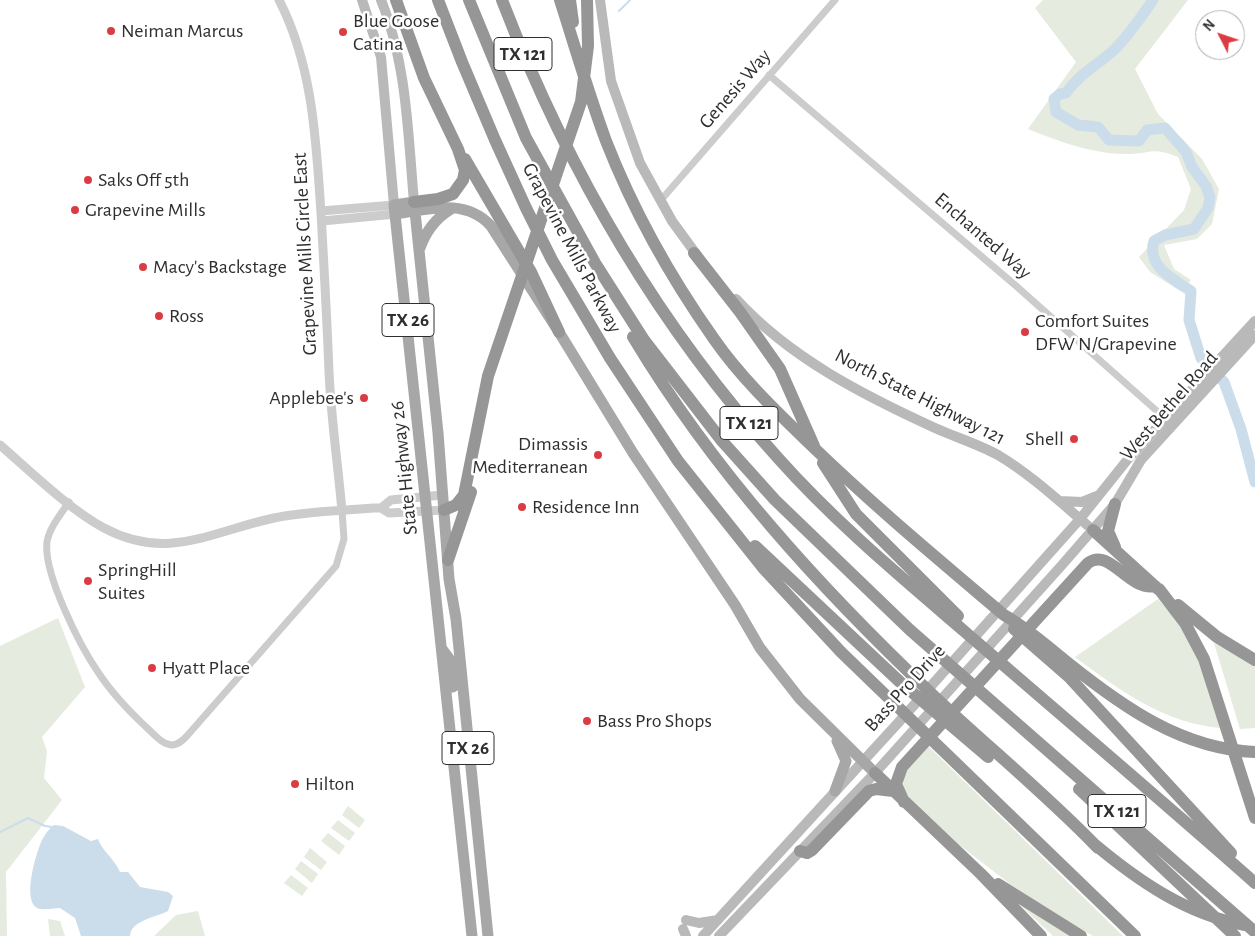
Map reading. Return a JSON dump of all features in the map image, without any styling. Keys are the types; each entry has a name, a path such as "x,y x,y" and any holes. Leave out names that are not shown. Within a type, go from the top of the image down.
{"highway":[{"path":"396,0 424,78 458,148 531,272 559,332"},
{"name":"Grapevine Mills Parkway","path":"438,0 499,148 552,260 610,358 678,461 707,495"},
{"name":"TX 121","path":"469,0 526,138 607,284 644,340 685,394 775,500 910,630 1255,932"},
{"name":"TX 121","path":"502,0 546,106 579,174 642,280 695,357 777,458 832,516 1254,882"},
{"path":"560,0 606,140 629,194 665,262 715,341 785,420 874,505 1004,615 1022,625 1069,664 1131,710 1152,723 1201,743 1255,752"},
{"path":"570,0 578,57"},
{"path":"444,510 456,505 464,495 488,376 581,102 588,46 587,0"},
{"path":"415,206 443,198 457,190 463,180 465,170 458,148"},
{"path":"694,253 740,312 780,369 816,451 837,489 856,514 957,614 965,632"},
{"path":"607,284 620,316 647,361 702,440 755,507 860,625 999,762"},
{"path":"448,560 470,499 476,439"},
{"path":"707,495 761,553 900,682 999,762 1098,848 1165,896 1205,914 1255,926"},
{"path":"707,495 764,569 841,652 1136,936"},
{"path":"1115,504 1108,531 1117,552"},
{"path":"1093,530 1157,588 1216,637 1255,660"},
{"path":"904,802 896,780 906,763 1029,626 1093,559 1104,560 1142,586 1157,588 1185,623 1204,659 1255,818"},
{"path":"1004,615 1015,631 1069,677 1147,760 1249,873 1254,882"},
{"path":"980,690 998,716 1128,834 1236,936"},
{"path":"875,773 981,874 1041,936"},
{"path":"800,851 806,853 812,850 867,792 876,789 893,791"},
{"path":"981,874 1082,936"}],"main road":[{"name":"State Highway 26","path":"362,0 381,57 395,209 472,936"},
{"name":"State Highway 26","path":"381,0 393,34 398,59 415,206 438,433 448,560 488,935"},
{"name":"North State Highway 121","path":"600,0 611,81 640,163 694,253 756,319 800,354 844,384 934,428 996,454 1034,479 1093,530"},
{"path":"395,209 415,206 455,207 476,212 491,226 633,453 735,605 760,648 794,692 875,773"},
{"path":"419,250 424,236 433,224 455,207"},
{"name":"West Bethel Road","path":"1230,356 1255,320"},
{"name":"West Bethel Road","path":"1115,504 1141,460 1169,422 1230,356 1255,335"},
{"name":"West Bethel Road","path":"1128,459 1169,422"},
{"name":"Bass Pro Drive","path":"703,936 898,723 1080,519 1128,459"},
{"path":"1060,502 1082,502 1100,495"},
{"name":"Bass Pro Drive","path":"719,936 875,773 1115,504"},
{"path":"434,582 440,594 448,636 458,640"},
{"path":"442,649 451,661 458,735 469,758"},
{"path":"829,729 846,761 835,791"},
{"path":"685,928 718,920"},
{"path":"472,936 488,935"}],"street":[{"name":"Grapevine Mills Circle East","path":"279,0 298,42 309,92 318,153 328,296 329,374 342,511"},
{"name":"Genesis Way","path":"661,200 835,0"},
{"name":"Enchanted Way","path":"769,74 1015,285 1169,422"},
{"path":"321,216 395,209"},
{"path":"0,445 105,529 133,539 157,544 184,543 276,517 381,508 389,513 444,510"},
{"path":"381,508 390,500 442,495"},
{"path":"69,502 53,527 47,542 48,559 53,580 98,672 126,708 160,739 173,745 186,737 336,566 344,539 342,511"}],"shaded area":[{"path":"1043,0 1188,0 1135,69 1158,114 1202,159 1219,189 1212,224 1197,239 1164,245 1174,269 1191,280 1182,292 1150,272 1139,257 1184,210 1191,189 1178,157 1156,151 1134,154 1101,152 1063,142 1028,129 1076,62 1035,8"},
{"path":"1158,599 1187,632 1197,651 1220,728 1199,725 1161,712 1125,693 1075,657"},
{"path":"58,618 85,687 42,737 47,751 44,778 62,800 6,872 7,936 0,936 0,646"},
{"path":"1214,643 1255,664 1255,728 1240,729"},
{"path":"928,746 1123,936 1093,936 1059,917 1010,884 957,843 907,795 903,781 905,774 912,763"},
{"path":"348,806 365,820 359,828 342,815"},
{"path":"338,820 355,833 349,841 331,828"},
{"path":"328,833 345,846 339,855 321,841"},
{"path":"310,848 327,862 321,870 304,857"},
{"path":"301,861 318,874 312,883 295,869"},
{"path":"291,875 308,888 302,896 284,883"},
{"path":"1019,904 1077,936 1053,936"},
{"path":"198,911 205,936 154,936 176,915"},
{"path":"48,919 60,921 65,936 50,936"}],"water":[{"path":"54,825 63,826 91,841 98,839 120,872 128,872 140,887 168,892 173,896 168,911 135,926 130,936 81,936 75,918 60,908 37,908 33,903 30,886 34,865 42,840"}],"waterway":[{"path":"619,11 630,0"},
{"path":"1153,0 1115,49 1083,75 1066,93 1060,94 1054,99 1056,112 1078,125 1098,127 1109,140 1139,141 1147,130 1165,128 1186,152 1192,167 1206,186 1210,197 1208,208 1194,229 1165,235 1154,241 1154,258 1157,265 1163,271 1191,291 1189,320 1201,358 1224,382 1241,429 1255,482"},
{"path":"0,832 28,818 53,829"}],"place":[{"name":"Neiman Marcus","path":"111,31"},
{"name":"Blue Goose Catina","path":"343,32"},
{"name":"Saks Off 5th","path":"88,180"},
{"name":"Grapevine Mills","path":"75,210"},
{"name":"Macy's Backstage","path":"143,267"},
{"name":"Ross","path":"159,316"},
{"name":"Comfort Suites DFW N/Grapevine","path":"1025,332"},
{"name":"Applebee's","path":"364,398"},
{"name":"Shell","path":"1074,439"},
{"name":"Dimassis Mediterranean","path":"598,455"},
{"name":"Residence Inn","path":"522,507"},
{"name":"SpringHill Suites","path":"88,581"},
{"name":"Hyatt Place","path":"152,668"},
{"name":"Bass Pro Shops","path":"587,721"},
{"name":"Hilton","path":"295,784"}]}
